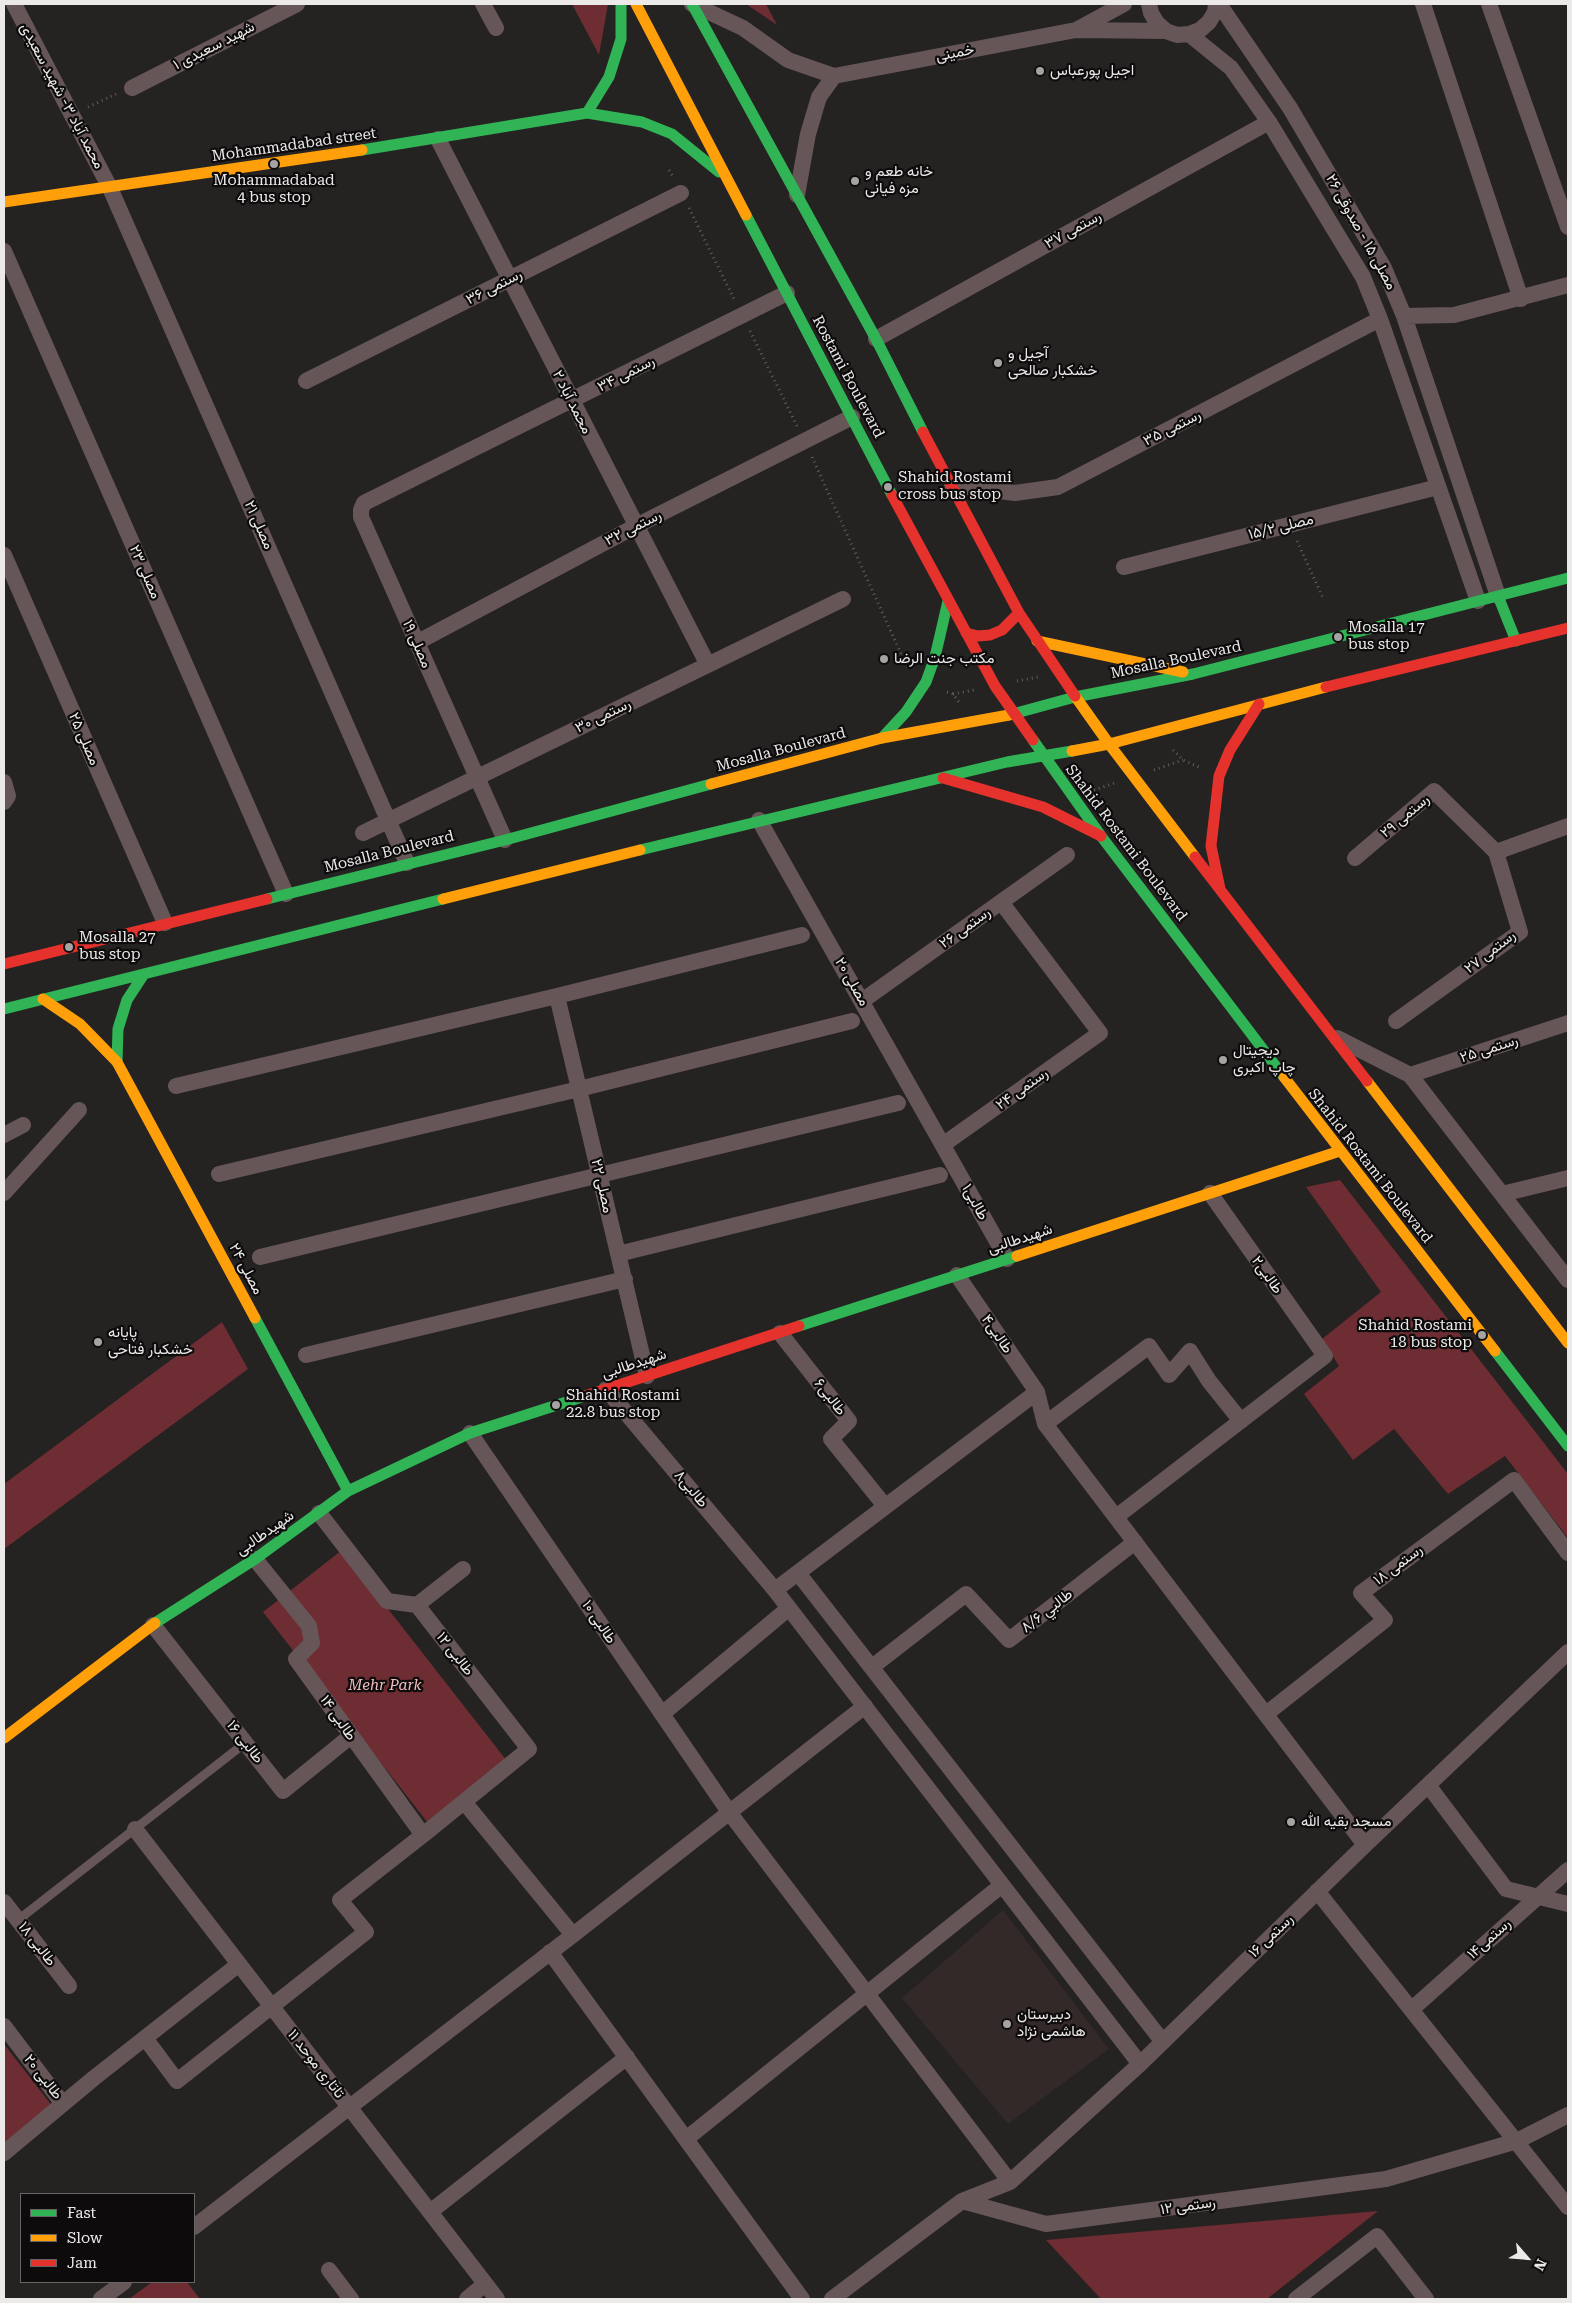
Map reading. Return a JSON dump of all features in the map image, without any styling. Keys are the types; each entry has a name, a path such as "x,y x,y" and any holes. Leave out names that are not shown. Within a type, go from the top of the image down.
{"main road":[{"path":"587,113 609,77 620,39 621,4"},
{"name":"Rostami Boulevard","path":"636,4 948,601 995,686 1044,757"},
{"path":"692,4 876,339 896,381 1020,613 1038,642 1109,744 1329,1034 1568,1343"},
{"name":"Mohammadabad street","path":"4,202 438,139 587,113 642,122 672,134 727,178"},
{"name":"Mosalla Boulevard","path":"4,964 505,840 882,738 1015,714 1075,697 1193,674 1568,578"},
{"path":"1498,596 1516,640"},
{"path":"882,738 906,712 926,682 935,657 948,601"},
{"path":"966,633 984,635 1002,630 1020,613"},
{"path":"4,1009 759,820 1007,762 1044,757 1109,744 1259,704 1568,628"},
{"path":"1038,642 1193,674"},
{"path":"1220,889 1211,846 1219,776 1230,750 1259,704"},
{"name":"Shahid Rostami Boulevard","path":"1044,757 1101,836 1340,1151 1568,1446"},
{"path":"940,777 1043,807 1101,836"},
{"path":"117,1062 120,1022 127,1000 144,974"},
{"path":"43,999 80,1024 117,1062"},
{"name":"مصلی ۲۴","path":"117,1062 348,1491"},
{"name":"شهیدطالبی","path":"4,1738 152,1625 255,1559 348,1491 470,1433 1340,1151"}],"street":[{"name":"محمد آباد ۳- شهید سعیدی","path":"14,4 110,188"},
{"name":"شهید سعیدی ۱","path":"132,88 297,4"},
{"path":"483,4 496,28"},
{"path":"692,4 743,28 788,60 834,76 820,97 808,134 796,195"},
{"path":"1076,30 1124,4"},
{"path":"1149,4 1151,13 1157,23 1166,31"},
{"path":"1076,30 1166,31 1177,34 1189,34 1200,30 1209,22 1217,4"},
{"name":"مصلی ۱۵ - صدوقی ۲۶","path":"1217,4 1290,108 1384,268 1404,316 1498,596"},
{"path":"1423,4 1520,299"},
{"path":"1489,4 1568,227"},
{"name":"خمینی","path":"834,76 1076,30"},
{"name":"مصلی ۱۵ - صدوقی ۲۶","path":"1189,34 1231,68 1269,122 1363,277 1380,319 1478,601"},
{"name":"رستمی ۳۷","path":"876,339 1269,122"},
{"name":"محمد آباد ۲","path":"438,139 708,665"},
{"name":"مصلی ۲۱","path":"110,188 407,863"},
{"name":"رستمی ۳۶","path":"306,381 681,193"},
{"name":"مصلی ۲۳","path":"4,251 286,894"},
{"path":"1404,316 1454,315 1568,285"},
{"name":"رستمی ۳۴","path":"361,510 364,504 572,402 787,293"},
{"name":"رستمی ۳۵","path":"952,485 1015,493 1058,487 1380,319"},
{"name":"رستمی ۳۲","path":"416,643 636,526 852,417"},
{"name":"مصلی ۱۵/۲","path":"1124,567 1438,487"},
{"name":"مصلی ۱۹","path":"361,510 361,518 505,840"},
{"name":"مصلی ۲۵","path":"4,555 165,923"},
{"name":"رستمی ۳۰","path":"363,833 842,599"},
{"path":"4,782 8,796 4,802"},
{"name":"رستمی ۲۹","path":"1355,858 1434,791 1496,852"},
{"name":"مصلی ۲۰","path":"759,820 944,1144"},
{"path":"1496,852 1568,826"},
{"name":"رستمی ۲۷","path":"1396,1021 1520,932 1496,852"},
{"name":"رستمی ۲۶","path":"862,1001 1067,855"},
{"name":"رستمی ۲۴","path":"944,1144 1100,1033 1001,902"},
{"path":"176,1086 557,996 802,935"},
{"name":"مصلی ۲۲","path":"557,996 647,1376"},
{"path":"219,1174 579,1089 852,1021"},
{"name":"رستمی ۲۵","path":"1410,1075 1568,1023"},
{"path":"1329,1034 1410,1075 1568,1280"},
{"path":"260,1257 898,1103"},
{"path":"4,1193 78,1110"},
{"path":"4,1135 23,1126"},
{"name":"طالبی۱","path":"944,1144 1007,1259"},
{"path":"618,1254 940,1175"},
{"path":"1502,1194 1568,1178"},
{"name":"طالبی۲","path":"1210,1193 1325,1356 1242,1421"},
{"name":"طالبی۴","path":"957,1275 1037,1392"},
{"path":"306,1355 624,1280"},
{"name":"طالبی۶","path":"780,1333 849,1421 831,1440 885,1506"},
{"path":"1045,1424 1149,1346 1168,1375 1190,1351 1209,1381 1242,1421 1116,1517"},
{"name":"طالبی۸","path":"606,1389 776,1590 1140,2064"},
{"path":"776,1590 1037,1392 1045,1424 1365,1845"},
{"name":"طالبی ۱۰","path":"470,1433 729,1812 1010,2182"},
{"name":"رستمی ۱۸","path":"1266,1714 1385,1620 1361,1593 1514,1480 1568,1553"},
{"path":"319,1513 387,1601 417,1604 463,1569"},
{"name":"طالبي ۸/۶","path":"872,1667 966,1594 1009,1640 1135,1542"},
{"name":"طالبی ۱۴","path":"255,1559 309,1626 312,1643 296,1659 423,1836"},
{"path":"798,1573 1163,2042"},
{"name":"طالبی ۱۲","path":"417,1604 529,1750 465,1803"},
{"path":"662,1714 790,1608"},
{"name":"طالبی ۱۶","path":"152,1625 283,1791 351,1736"},
{"name":"رستمی ۱۶","path":"962,2201 1010,2182 1140,2064 1365,1845 1568,1652"},
{"path":"195,2226 573,1935 864,1706"},
{"path":"1428,1785 1506,1889 1568,1904"},
{"path":"145,2038 177,2081 366,1932 340,1900 465,1803 573,1935"},
{"name":"تاتاری موحد ۱۱","path":"135,1829 497,2299"},
{"name":"رستمی۱۴","path":"1412,2009 1536,1896 1568,1870"},
{"path":"686,2139 1002,1886"},
{"path":"1317,1892 1568,2207"},
{"name":"طالبی ۱۸","path":"4,1902 69,1986"},
{"path":"550,1952 802,2299"},
{"path":"4,2153 239,1964"},
{"name":"طالبی ۲۰","path":"4,2026 63,2104"},
{"path":"430,2212 626,2057"},
{"name":"رستمی ۱۲","path":"962,2201 1046,2224 1386,2179 1517,2141 1568,2116"},
{"path":"832,2299 962,2201"},
{"path":"1296,2299 1377,2236 1426,2299"},
{"path":"329,2270 351,2299"},
{"path":"101,2299 123,2283"},
{"path":"467,2299 485,2284"}],"lane":[{"path":"18,1920 245,1743"}],"path":[{"path":"71,114 132,88"},
{"path":"1289,524 1324,598"},
{"path":"953,694 1059,673"}],"shaded area":[{"name":"دبیرستان هاشمی نژاد","path":"1003,1910 1109,2049 1008,2124 902,1998"}],"green space":[{"path":"572,4 608,4 599,55"},
{"path":"746,4 766,4 777,25"},
{"path":"1340,1180 1568,1474 1568,1538 1505,1456 1448,1494 1394,1429 1353,1460 1304,1394 1339,1366 1322,1339 1381,1292 1306,1187"},
{"path":"222,1322 248,1369 4,1549 4,1484"},
{"name":"Mehr Park","path":"342,1550 507,1761 428,1823 263,1612"},
{"path":"4,2044 56,2111 4,2150"},
{"path":"1378,2211 1267,2299 1101,2299 1046,2240"},
{"path":"151,2283 188,2283 200,2299 129,2299"}],"traffic: fast":[{"path":"587,113 609,77 621,39 621,4"},
{"path":"692,4 876,339 923,432"},
{"path":"362,150 587,113 642,122 672,134 719,172"},
{"path":"746,215 892,495"},
{"path":"1009,715 1075,697 1193,674 1568,578"},
{"path":"1498,596 1516,641"},
{"path":"882,738 906,712 926,682 935,657 948,601"},
{"path":"1033,740 1101,836 1284,1077"},
{"path":"640,850 1007,762 1072,751"},
{"path":"267,899 505,840 711,784"},
{"path":"4,1009 443,899"},
{"path":"117,1062 118,1029 127,1000 144,974"},
{"path":"799,1326 1017,1256"},
{"path":"255,1318 348,1491"},
{"path":"1495,1351 1568,1446"},
{"path":"155,1623 255,1559 348,1491 470,1433 585,1396"}],"traffic: slow":[{"path":"636,4 746,215"},
{"path":"4,202 362,150"},
{"path":"1037,641 1183,672"},
{"path":"1072,751 1109,744 1326,687"},
{"path":"1075,696 1195,857"},
{"path":"711,784 882,738 1009,715"},
{"path":"443,899 640,850"},
{"path":"43,999 80,1024 117,1062 255,1318"},
{"path":"1284,1077 1495,1351"},
{"path":"1367,1081 1568,1343"},
{"path":"1017,1256 1340,1151"},
{"path":"4,1738 155,1623"}],"traffic: jam":[{"path":"923,432 1019,613 1075,696"},
{"path":"892,495 995,686 1033,740"},
{"path":"966,633 978,636 990,635 1002,630 1019,613"},
{"path":"1326,687 1568,628"},
{"path":"1220,889 1211,846 1219,776 1230,750 1259,704"},
{"path":"943,778 1043,807 1101,836"},
{"path":"1195,857 1367,1081"},
{"path":"4,964 267,899"},
{"path":"585,1396 799,1326"}],"place":[{"name":"اجیل پورعباس","path":"1040,71"},
{"name":"Mohammadabad 4 bus stop","path":"274,164"},
{"name":"خانه طعم و مزه فیانی","path":"855,181"},
{"name":"آجیل و خشکبار صالحی","path":"998,363"},
{"name":"Shahid Rostami cross bus stop","path":"888,487"},
{"name":"Mosalla 17 bus stop","path":"1338,637"},
{"name":"مكتب جنت الرضا","path":"884,659"},
{"name":"Mosalla 27 bus stop","path":"69,947"},
{"name":"دیجیتال چاپ اکبری","path":"1223,1060"},
{"name":"Shahid Rostami 18 bus stop","path":"1482,1335"},
{"name":"پایانه خشکبار فتاحی","path":"98,1342"},
{"name":"Shahid Rostami 22.8 bus stop","path":"556,1405"},
{"name":"مسجد بقیه الله","path":"1291,1822"},
{"name":"دبیرستان هاشمی نژاد","path":"1007,2024"}]}
